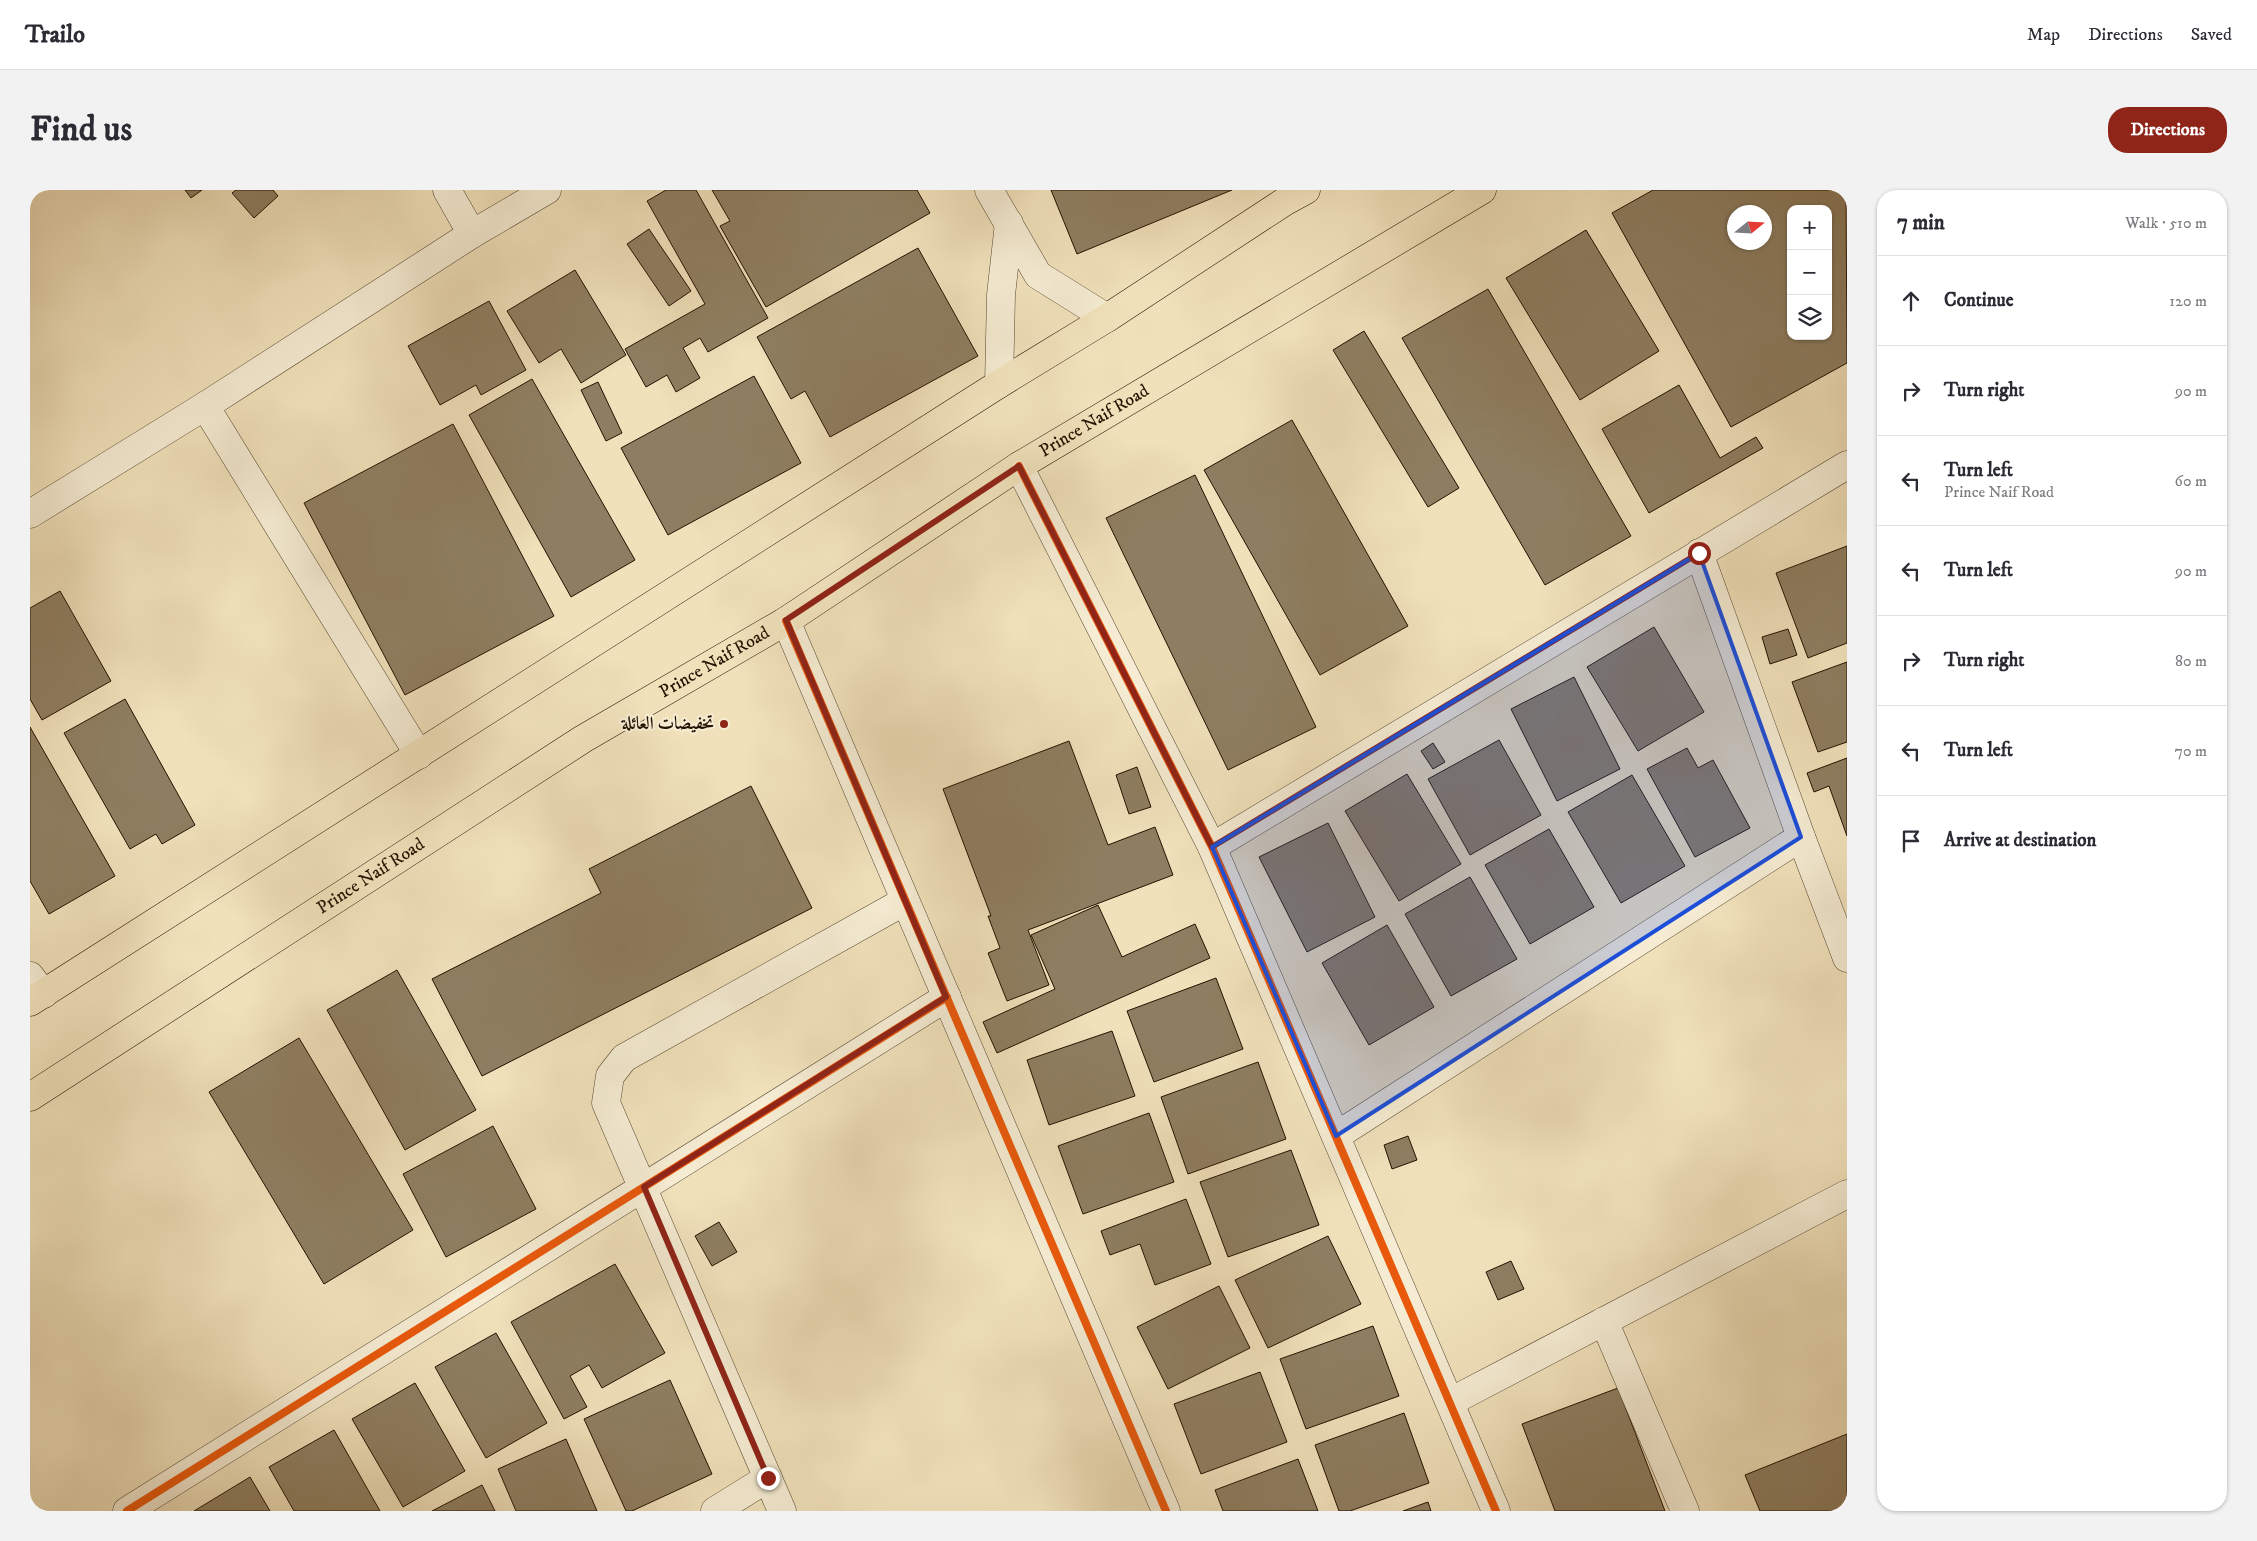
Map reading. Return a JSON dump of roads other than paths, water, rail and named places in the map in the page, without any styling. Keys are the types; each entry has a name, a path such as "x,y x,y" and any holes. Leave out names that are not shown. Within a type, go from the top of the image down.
{"main road":[{"name":"Prince Naif Road","path":"30,1097 583,739 786,620 1019,466 1482,190"},
{"path":"35,991 418,755 998,384 1107,318 1293,194"}],"street":[{"path":"448,190 472,234"},
{"path":"30,514 205,406 472,234 546,190"},
{"path":"989,190 1038,275 1107,318"},
{"path":"998,384 1000,295 1008,223"},
{"path":"205,406 418,755"},
{"path":"1212,847 1847,465"},
{"path":"1019,466 1212,847 1496,1511"},
{"path":"1699,553 1801,837 1847,958"},
{"path":"786,620 1166,1511"},
{"path":"1336,1136 1801,837"},
{"path":"782,1511 644,1187 606,1103 610,1076 624,1058 905,901"},
{"path":"127,1511 946,997"},
{"path":"1450,1402 1847,1194"},
{"path":"1604,1321 1685,1511"},
{"path":"715,1511 768,1478"}],"place":[{"name":"تخفيضات العائلة","path":"724,724"}]}
